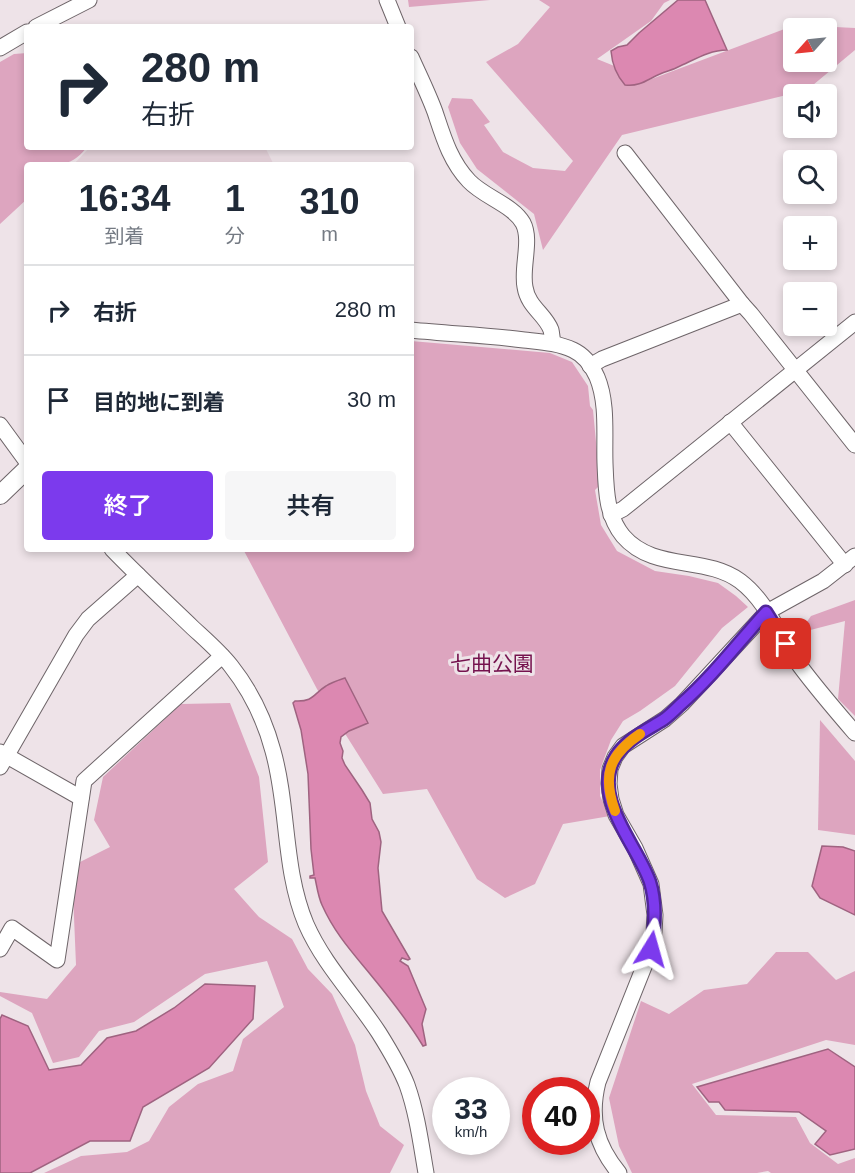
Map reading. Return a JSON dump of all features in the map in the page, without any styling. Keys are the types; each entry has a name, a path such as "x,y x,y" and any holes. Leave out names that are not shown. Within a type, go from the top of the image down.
{"main road":[{"path":"0,495 24,472"}],"street":[{"path":"42,24 89,0"},
{"path":"387,0 397,24"},
{"path":"0,48 24,34"},
{"path":"414,64 456,164 469,181 510,210 522,222 526,233 524,286 533,307 550,329 553,344"},
{"path":"625,153 855,445"},
{"path":"590,366 602,359 742,304"},
{"path":"611,514 623,509 855,322"},
{"path":"414,330 503,337 553,344 574,351 584,358 597,377 603,405 607,498 611,514 625,538 648,555 728,573 747,587 766,612 800,666 855,733"},
{"path":"619,1173 608,1159 599,1140 594,1118 595,1092 623,1015 651,949 655,915 651,884 640,858 616,815 611,799 610,769 615,757 624,746 682,704 766,612 823,580 850,561 730,422"},
{"path":"0,425 24,458"},
{"path":"115,552 222,656 253,700 264,724 280,777 291,870 306,924 321,953 379,1032 396,1062 407,1085 416,1116 426,1173"},
{"path":"81,798 2,758 76,635 88,620 138,575"},
{"path":"0,949 12,928 57,960 84,782 222,656"}],"shaded area":[{"path":"678,0 705,0 727,50 708,54 640,84 625,85 615,69 611,51 627,45"},
{"path":"87,150 266,150 272,162 76,162"},
{"path":"345,678 368,723 341,737 342,758 370,803 372,819 379,832 381,842 378,868 382,911 410,959 402,958 400,961 408,966 426,1009 422,1024 426,1045 423,1046 398,1009 337,933 322,905 315,878 310,878 314,875 308,774 301,730 293,703 310,699 328,685"},
{"path":"822,846 843,847 855,851 855,915 820,898 812,886"},
{"path":"205,984 255,986 253,1019 209,1068 143,1107 130,1141 90,1141 30,1173 0,1173 0,1019 2,1015 28,1026 49,1070 81,1065 107,1038 136,1031 174,1008"},
{"path":"828,1049 855,1067 855,1149 830,1155 815,1144 826,1131 799,1112 725,1110 719,1102 709,1102 697,1087"}],"green space":[{"path":"408,0 490,0 409,7"},
{"path":"539,0 670,0 664,3 651,21 597,59 649,80 783,30 783,72 829,72 814,84 783,84 783,96 622,135 543,250 534,214 477,169 460,143 448,107 452,98 472,99 490,122 484,125 503,152 533,168 565,171 573,161 486,62 518,44 550,7"},
{"path":"837,27 855,28 855,50 837,65"},
{"path":"24,53 24,150 84,150 69,162 24,162 24,202 0,224 0,62 14,54"},
{"name":"七曲公園","path":"414,341 550,353 572,362 588,386 590,406 593,410 600,485 595,490 601,525 617,551 655,571 718,583 748,607 722,628 675,686 623,721 611,740 600,770 600,796 610,816 563,824 535,884 505,898 477,879 427,789 383,794 317,689 245,552 414,552"},
{"path":"855,600 855,716 838,699 845,621 799,633 811,616"},
{"path":"230,703 259,777 268,862 234,889 259,917 292,939 308,969 332,994 355,1045 366,1091 380,1126 404,1145 390,1173 44,1173 81,1156 127,1152 149,1141 169,1107 198,1084 233,1071 243,1039 284,1007 267,961 205,974 134,1022 99,1031 79,1057 53,1063 32,1013 0,996 0,992 47,999 76,965 73,893 80,862 110,847 94,820 103,777 181,704"},
{"path":"820,720 855,761 855,835 818,830"},
{"path":"776,952 808,952 836,980 855,971 855,1045 826,1040 692,1084 716,1115 796,1117 810,1143 838,1164 855,1158 855,1173 771,1173 768,1171 757,1173 632,1173 619,1146 609,1098 641,1001 669,1014 704,990 747,984"}],"slow traffic":[{"path":"615,811 609,784 610,769 615,757 624,746 640,734"}],"route":[{"path":"651,949 655,915 651,884 616,815 611,799 610,769 615,757 624,746 682,704 766,612 786,644"}]}
